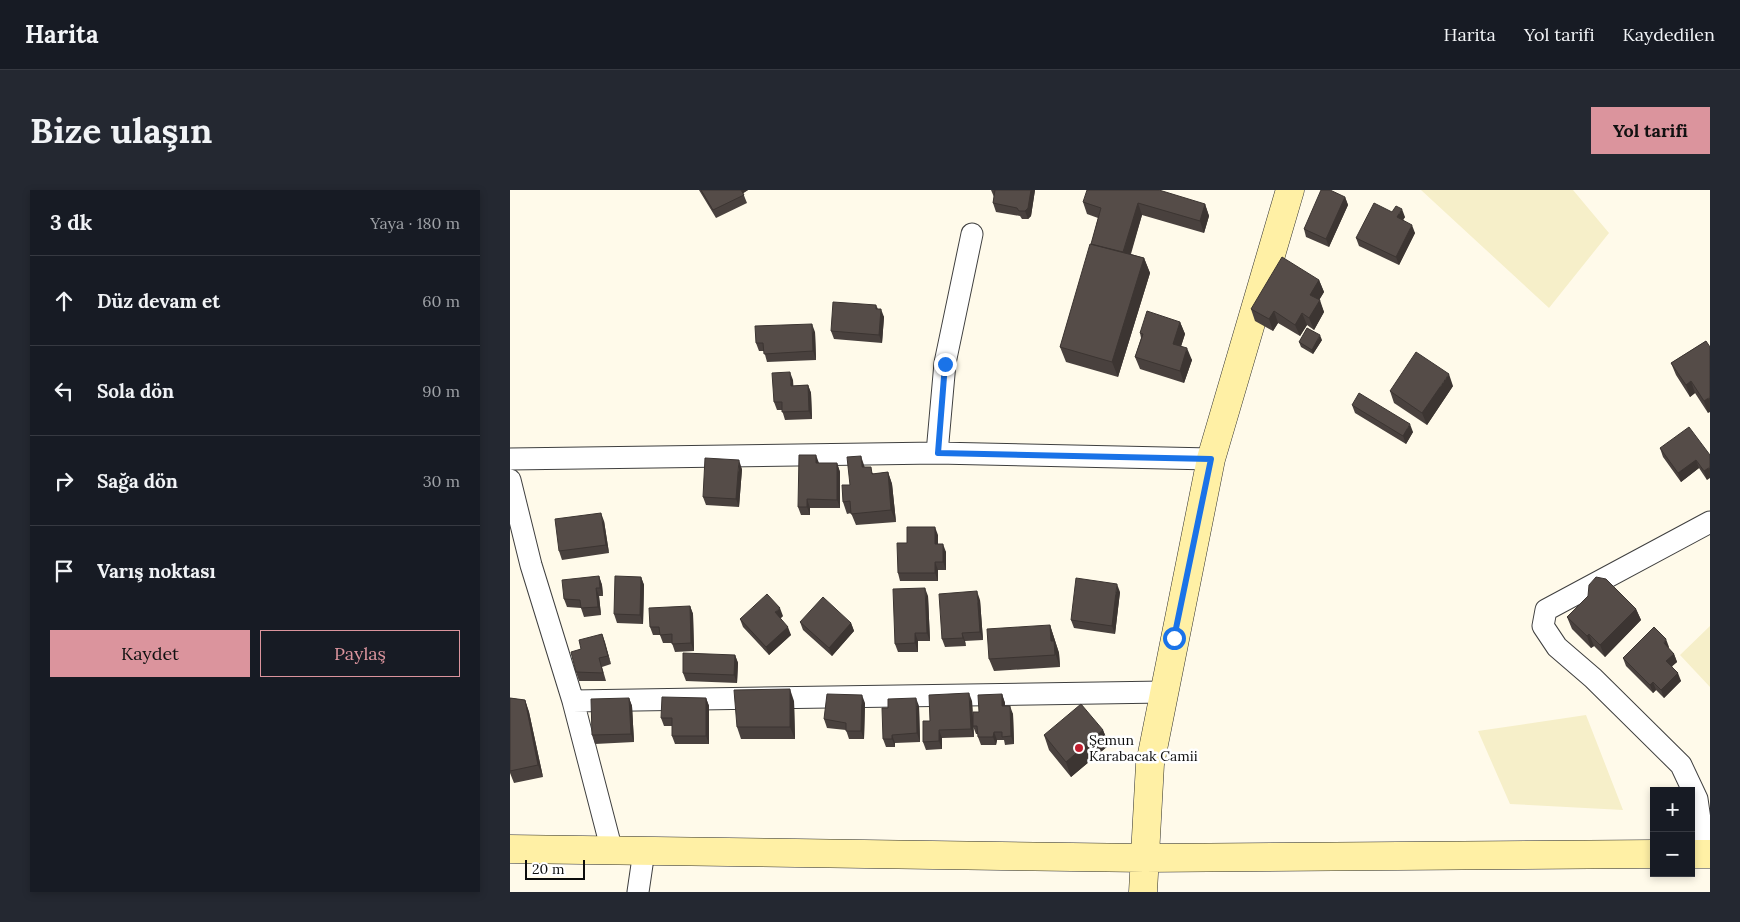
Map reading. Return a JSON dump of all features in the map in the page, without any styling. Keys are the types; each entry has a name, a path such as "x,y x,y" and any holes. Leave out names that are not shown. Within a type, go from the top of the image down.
{"main road":[{"path":"1143,892 1150,764 1211,459 1290,190"},
{"path":"510,849 1145,858 1650,854"}],"street":[{"path":"938,453 945,364 972,234"},
{"path":"510,459 938,453 1211,459"},
{"path":"510,480 531,565 573,702 612,851"},
{"path":"1702,854 1697,799 1681,765 1593,678 1557,647 1543,626 1546,610 1710,522"},
{"path":"573,702 1164,692"},
{"path":"638,892 644,851"}],"shaded area":[{"path":"1421,190 1573,190 1609,233 1549,308"},
{"path":"1710,626 1710,687 1680,655"},
{"path":"1586,715 1623,810 1510,804 1478,731"}],"building":[{"path":"701,190 741,190 744,195 713,210"},
{"path":"995,190 1031,190 1028,208 1025,211 1019,211 1017,208 993,203"},
{"path":"1087,190 1159,190 1205,204 1200,221 1138,203 1123,252 1091,244 1101,208 1083,202"},
{"path":"1321,190 1330,190 1345,197 1326,239 1304,229"},
{"path":"1374,203 1392,212 1396,206 1402,209 1397,217 1412,225 1396,257 1356,238"},
{"path":"1090,244 1144,258 1112,362 1060,347"},
{"path":"1282,257 1319,280 1310,295 1320,300 1309,318 1302,313 1295,325 1274,311 1269,319 1251,309"},
{"path":"833,302 876,305 876,309 881,309 879,335 831,331"},
{"path":"1147,311 1180,322 1173,344 1187,348 1180,371 1135,357 1143,334 1140,333"},
{"path":"812,324 813,351 764,354 763,343 756,343 755,326"},
{"path":"1307,328 1320,335 1312,350 1299,342"},
{"path":"1706,341 1710,347 1710,397 1704,401 1691,381 1686,385 1671,363"},
{"path":"1416,352 1449,374 1422,413 1390,391"},
{"path":"790,372 791,386 808,385 809,411 782,412 782,402 774,402 772,373"},
{"path":"1359,393 1410,424 1403,436 1352,405"},
{"path":"1689,427 1710,455 1710,467 1704,471 1696,460 1678,473 1660,448"},
{"path":"799,455 816,455 816,463 837,463 837,500 807,499 807,507 798,507"},
{"path":"861,456 862,467 871,467 872,474 888,472 891,510 851,514 850,501 843,502 842,485 850,485 847,457"},
{"path":"705,458 739,460 736,499 703,497"},
{"path":"601,513 606,545 559,551 555,519"},
{"path":"907,527 935,527 935,544 943,544 943,562 935,562 935,573 898,573 897,543 907,543"},
{"path":"599,576 600,588 596,588 598,607 581,608 580,600 564,599 562,580"},
{"path":"615,576 641,577 640,615 614,614"},
{"path":"1596,577 1606,579 1636,609 1600,645 1589,634 1587,636 1567,617 1588,596 1589,585"},
{"path":"1076,578 1117,584 1112,626 1071,620"},
{"path":"925,588 927,633 915,633 915,643 895,644 893,589"},
{"path":"977,591 980,632 962,633 963,638 942,639 939,594"},
{"path":"767,594 780,608 775,612 788,627 766,647 740,619"},
{"path":"823,597 851,623 829,648 800,622"},
{"path":"690,606 691,643 672,644 672,634 660,635 659,627 650,627 649,608"},
{"path":"1050,625 1051,641 1054,641 1055,655 989,659 987,629"},
{"path":"1654,627 1666,639 1664,643 1674,654 1666,661 1678,673 1661,690 1653,682 1650,685 1623,658"},
{"path":"602,634 608,656 599,658 603,673 576,672 571,652 581,649 579,640"},
{"path":"683,653 735,655 734,675 683,673"},
{"path":"790,689 790,727 737,727 734,690"},
{"path":"969,693 971,729 939,730 939,741 923,742 923,721 930,721 929,695"},
{"path":"827,694 862,695 861,731 846,731 846,723 824,719"},
{"path":"1002,694 1002,706 1010,706 1011,736 1002,737 1002,732 994,732 993,737 978,737 977,726 973,726 973,712 979,712 978,695"},
{"path":"662,697 706,698 706,736 672,736 672,718 661,718"},
{"path":"510,698 525,700 538,765 510,771"},
{"path":"629,698 631,734 592,735 591,699"},
{"path":"916,698 917,733 892,735 892,739 883,739 882,708 888,708 888,699"},
{"path":"1081,704 1103,730 1066,762 1044,735"}],"place":[{"name":"Şemun Karabacak Camii","path":"1079,748"}],"route":[{"path":"945,364 938,453 1211,459 1174,638"}]}
